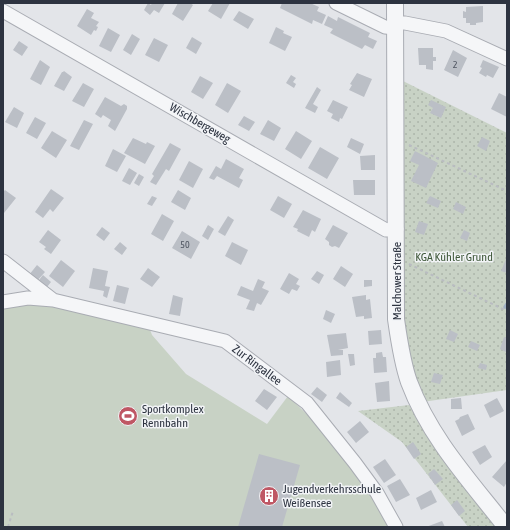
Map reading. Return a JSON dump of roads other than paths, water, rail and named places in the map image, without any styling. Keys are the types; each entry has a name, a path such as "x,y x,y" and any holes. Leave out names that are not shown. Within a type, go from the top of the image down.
{"street":[{"path":"336,3 385,27 405,23 446,31 507,59"},
{"name":"Malchower Straße","path":"395,3 397,229 396,319 400,349 409,381 426,420 455,464 506,527"},
{"name":"Wischbergeweg","path":"3,11 386,230 397,229"},
{"name":"Zur Ringallee","path":"3,261 53,300"},
{"name":"Zur Ringallee","path":"3,302 28,298 53,300 225,341 307,404 355,463 377,493 396,527"}],"place":[{"name":"Sportkomplex Rennbahn","path":"128,416"},
{"name":"Jugendverkehrsschule Weißensee","path":"269,496"}],"park label":[{"name":"KGA Kühler Grund","path":"454,257"}]}
